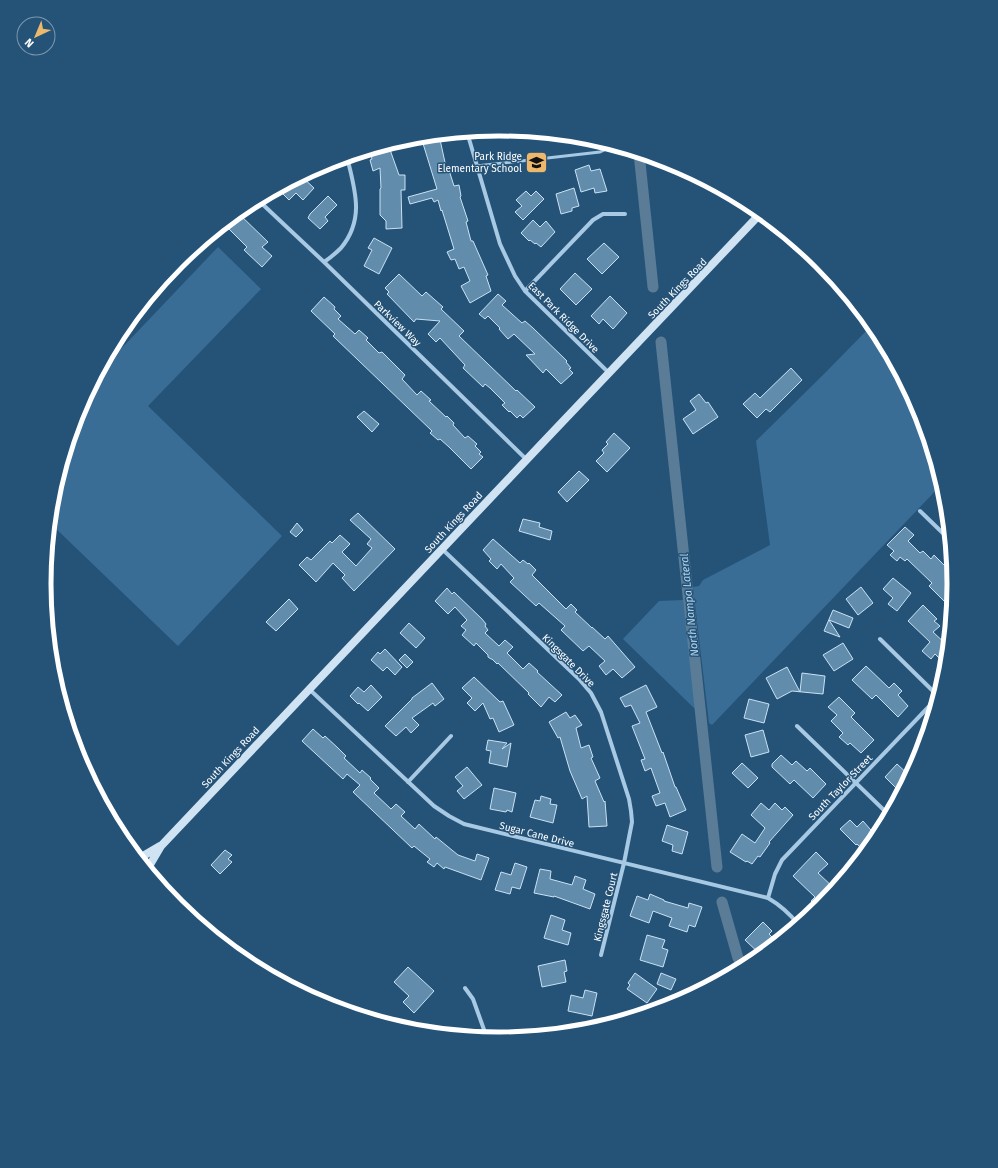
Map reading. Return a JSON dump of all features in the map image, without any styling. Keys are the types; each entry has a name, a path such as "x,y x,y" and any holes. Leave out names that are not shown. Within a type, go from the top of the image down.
{"main road":[{"name":"South Kings Road","path":"144,856 160,846 756,218"},
{"name":"South Kings Road","path":"150,864 160,846"}],"street":[{"name":"East Park Ridge Drive","path":"468,137 500,244 515,276 525,291 609,373"},
{"path":"324,262 340,248 349,236 356,220 357,197 348,162"},
{"name":"Parkview Way","path":"262,204 324,262 526,459"},
{"path":"525,291 593,220 603,214 624,214"},
{"path":"920,510 944,534"},
{"name":"Kingsgate Drive","path":"442,549 566,666 591,692 601,712 629,799 632,822 624,863"},
{"path":"880,640 934,692"},
{"name":"Sugar Cane Drive","path":"310,688 434,806 464,824 768,898 779,904 795,920"},
{"name":"South Taylor Street","path":"768,898 775,874 782,860 931,703"},
{"path":"797,726 885,811"},
{"path":"408,782 451,736"},
{"name":"Kingsgate Court","path":"601,955 624,863"},
{"path":"465,988 473,999 485,1032"}],"lane":[{"path":"476,166 600,152 605,149"}],"shaded area":[{"path":"218,247 261,289 148,406 282,536 178,646 55,528 66,468 75,440 97,386 112,358"},
{"path":"867,330 887,360 913,413 932,468 937,490 712,725 709,723 693,587 699,586 703,580 770,545 756,441"},
{"path":"683,600 696,710 623,639 659,601"}],"building":[{"path":"440,140 446,167 448,167 454,186 459,185 460,197 468,221 466,222 471,241 473,241 488,275 486,276 491,291 470,303 461,286 470,281 464,267 459,269 455,259 451,260 447,252 454,249 438,200 434,202 432,198 410,204 408,197 437,189 423,143"},
{"path":"390,150 399,175 405,175 405,190 401,190 402,228 386,229 386,221 380,215 380,168 373,171 370,160 372,159 371,155"},
{"path":"589,165 591,171 600,169 607,191 595,193 594,188 581,192 575,170"},
{"path":"305,180 314,188 303,200 296,193 289,200 282,192 301,182"},
{"path":"574,188 579,206 572,208 572,211 561,214 556,194"},
{"path":"526,191 531,196 536,191 544,199 523,220 515,212 522,206 516,200"},
{"path":"328,196 337,205 325,217 328,221 320,229 308,218 310,214"},
{"path":"242,217 268,242 262,247 272,256 262,267 244,250 247,247 228,228"},
{"path":"533,220 540,227 546,221 555,232 541,247 530,240 529,241 521,233"},
{"path":"374,238 392,248 379,274 364,266 372,250 368,248"},
{"path":"604,243 619,257 602,274 587,259"},
{"path":"575,273 592,289 576,305 560,289"},
{"path":"399,274 422,296 426,292 443,307 441,309 464,331 459,336 516,391 517,390 535,407 523,418 520,415 517,418 502,405 505,403 490,388 485,384 483,387 463,368 465,365 440,338 436,342 428,334 440,321 416,319 414,322 387,294 389,292 385,288"},
{"path":"498,294 506,301 502,305 522,323 525,321 567,361 566,362 571,368 569,369 573,373 561,384 546,369 543,373 526,355 535,354 514,334 508,339 488,316 485,319 479,314"},
{"path":"610,296 627,313 613,329 603,319 599,324 591,316"},
{"path":"324,297 335,307 334,309 341,316 338,319 355,334 359,330 368,338 366,340 379,353 382,352 405,375 402,379 417,395 421,391 431,400 429,401 454,423 453,425 465,438 468,436 477,444 475,446 481,452 479,454 483,457 471,469 440,439 438,440 430,433 432,431 333,336 335,334 311,311"},
{"path":"791,368 802,380 770,412 766,409 757,418 743,404 755,393 760,398"},
{"path":"699,394 706,403 708,402 718,417 693,434 683,419 696,410 690,401"},
{"path":"364,411 379,424 372,432 357,417"},
{"path":"614,433 630,448 607,472 596,461 604,453 602,450 608,444 606,442"},
{"path":"579,471 589,480 567,502 558,492"},
{"path":"358,513 395,549 354,591 342,578 345,575 333,563 316,582 299,565 307,557 311,560 330,541 332,543 340,535 350,544 342,552 356,566 372,548 367,544 371,539 350,520"},
{"path":"523,519 540,523 539,527 552,531 550,540 519,531"},
{"path":"297,523 303,530 296,537 290,532"},
{"path":"905,527 914,535 908,541 920,553 923,551 931,559 934,555 946,567 946,601 945,602 929,586 932,583 907,559 905,561 900,557 897,561 890,555 894,551 887,545"},
{"path":"493,539 520,563 523,560 528,564 529,563 536,570 532,575 566,609 571,604 577,610 575,612 592,628 605,639 608,636 635,667 622,678 613,669 606,675 599,666 605,661 589,646 583,651 561,630 565,626 539,603 536,606 510,582 514,578 501,564 497,569 489,561 491,559 483,550"},
{"path":"893,578 911,593 897,611 888,604 893,598 883,589"},
{"path":"861,587 873,603 858,615 846,599"},
{"path":"447,588 452,594 454,592 482,619 488,630 485,633 499,646 505,640 513,647 507,653 523,669 529,663 562,695 555,702 549,697 541,707 528,694 529,693 498,663 497,664 488,657 488,655 476,643 474,646 462,635 466,630 461,626 467,620 455,607 448,614 435,601"},
{"path":"289,599 298,609 276,631 266,622"},
{"path":"923,605 937,619 934,621 940,626 933,632 943,641 940,659 935,654 931,659 922,651 930,642 908,621"},
{"path":"833,610 853,618 849,628 829,620 840,637 824,631"},
{"path":"409,623 425,638 416,648 400,633"},
{"path":"843,643 853,659 834,671 823,655"},
{"path":"385,649 402,667 395,675 387,667 383,671 371,660 378,652 380,654"},
{"path":"405,654 413,662 407,668 399,660"},
{"path":"866,666 889,688 894,683 902,691 898,695 908,706 898,717 876,695 872,699 852,680"},
{"path":"787,667 800,692 792,691 777,699 766,678"},
{"path":"802,673 825,676 823,694 800,692"},
{"path":"474,677 500,702 503,701 514,725 499,732 493,718 490,719 483,703 475,711 467,703 472,698 462,688"},
{"path":"432,683 444,699 435,706 433,703 412,718 419,725 411,733 406,727 396,736 385,726 412,698"},
{"path":"371,685 382,697 368,711 350,696 358,687 364,692"},
{"path":"646,685 657,707 646,712 662,753 663,752 675,787 686,810 670,817 665,803 656,806 652,796 660,793 651,768 645,771 641,760 645,759 632,726 640,723 631,705 625,707 620,698"},
{"path":"839,697 855,713 851,717 874,740 861,753 850,743 848,745 839,737 843,733 831,721 837,715 828,707"},
{"path":"749,699 769,704 764,723 744,718"},
{"path":"566,712 570,718 575,715 582,725 576,728 581,748 589,745 593,757 591,758 600,778 595,781 604,802 605,801 607,826 589,827 587,796 582,799 570,771 560,737 558,738 549,722"},
{"path":"313,729 323,738 325,736 338,748 346,756 344,758 360,773 362,770 371,778 370,779 379,788 374,793 391,809 396,804 405,812 401,816 415,829 419,824 435,839 436,837 458,855 475,861 477,854 489,858 481,880 445,867 444,869 437,863 434,867 427,862 430,859 414,846 412,848 353,792 360,785 347,774 343,779 302,741"},
{"path":"763,730 769,752 751,757 745,735"},
{"path":"488,740 507,743 502,749 511,743 507,767 489,763 491,751 486,750"},
{"path":"781,755 792,765 796,761 807,771 810,768 826,784 813,798 794,780 790,784 772,767 772,764"},
{"path":"742,763 758,778 748,788 732,773"},
{"path":"897,764 906,772 897,789 885,777"},
{"path":"467,767 482,785 464,799 457,791 463,786 455,777"},
{"path":"494,788 516,793 512,812 507,810 506,812 490,809"},
{"path":"541,796 551,799 550,804 557,805 553,823 530,817 535,800 540,801"},
{"path":"761,803 769,810 775,803 782,810 785,807 793,815 769,842 770,843 760,857 758,856 752,864 730,852 742,834 755,843 765,828 751,815"},
{"path":"850,820 857,827 863,821 872,831 861,848 840,829"},
{"path":"667,825 688,832 682,854 672,851 673,845 662,841"},
{"path":"225,850 232,855 228,859 232,862 220,874 211,865"},
{"path":"816,852 828,864 818,873 831,885 813,903 811,901 815,897 793,876"},
{"path":"515,863 527,867 520,889 512,887 510,894 495,890 501,872 511,875"},
{"path":"540,869 551,871 550,879 572,885 575,876 586,880 583,889 595,894 590,909 554,896 534,893"},
{"path":"650,894 664,901 688,908 689,903 702,907 695,927 689,925 687,932 669,926 672,918 653,911 649,923 630,916 637,896 648,900"},
{"path":"551,915 565,920 562,930 571,933 568,945 544,938"},
{"path":"763,922 772,931 769,934 773,938 756,950 745,940"},
{"path":"647,935 665,940 662,948 668,950 663,967 640,960"},
{"path":"565,960 567,971 564,972 566,982 542,987 538,966"},
{"path":"408,967 434,991 414,1013 403,1002 409,996 394,982"},
{"path":"635,973 657,989 647,1003 627,989 630,985 628,983"},
{"path":"661,973 676,979 671,990 657,984"},
{"path":"585,990 597,993 592,1016 568,1011 571,995 583,998"}],"waterway":[{"name":"North Nampa Lateral","path":"640,159 653,287"},
{"name":"North Nampa Lateral","path":"661,342 717,867"},
{"name":"North Nampa Lateral","path":"722,902 740,961"}],"place":[{"name":"Park Ridge Elementary School","path":"537,162"}]}
